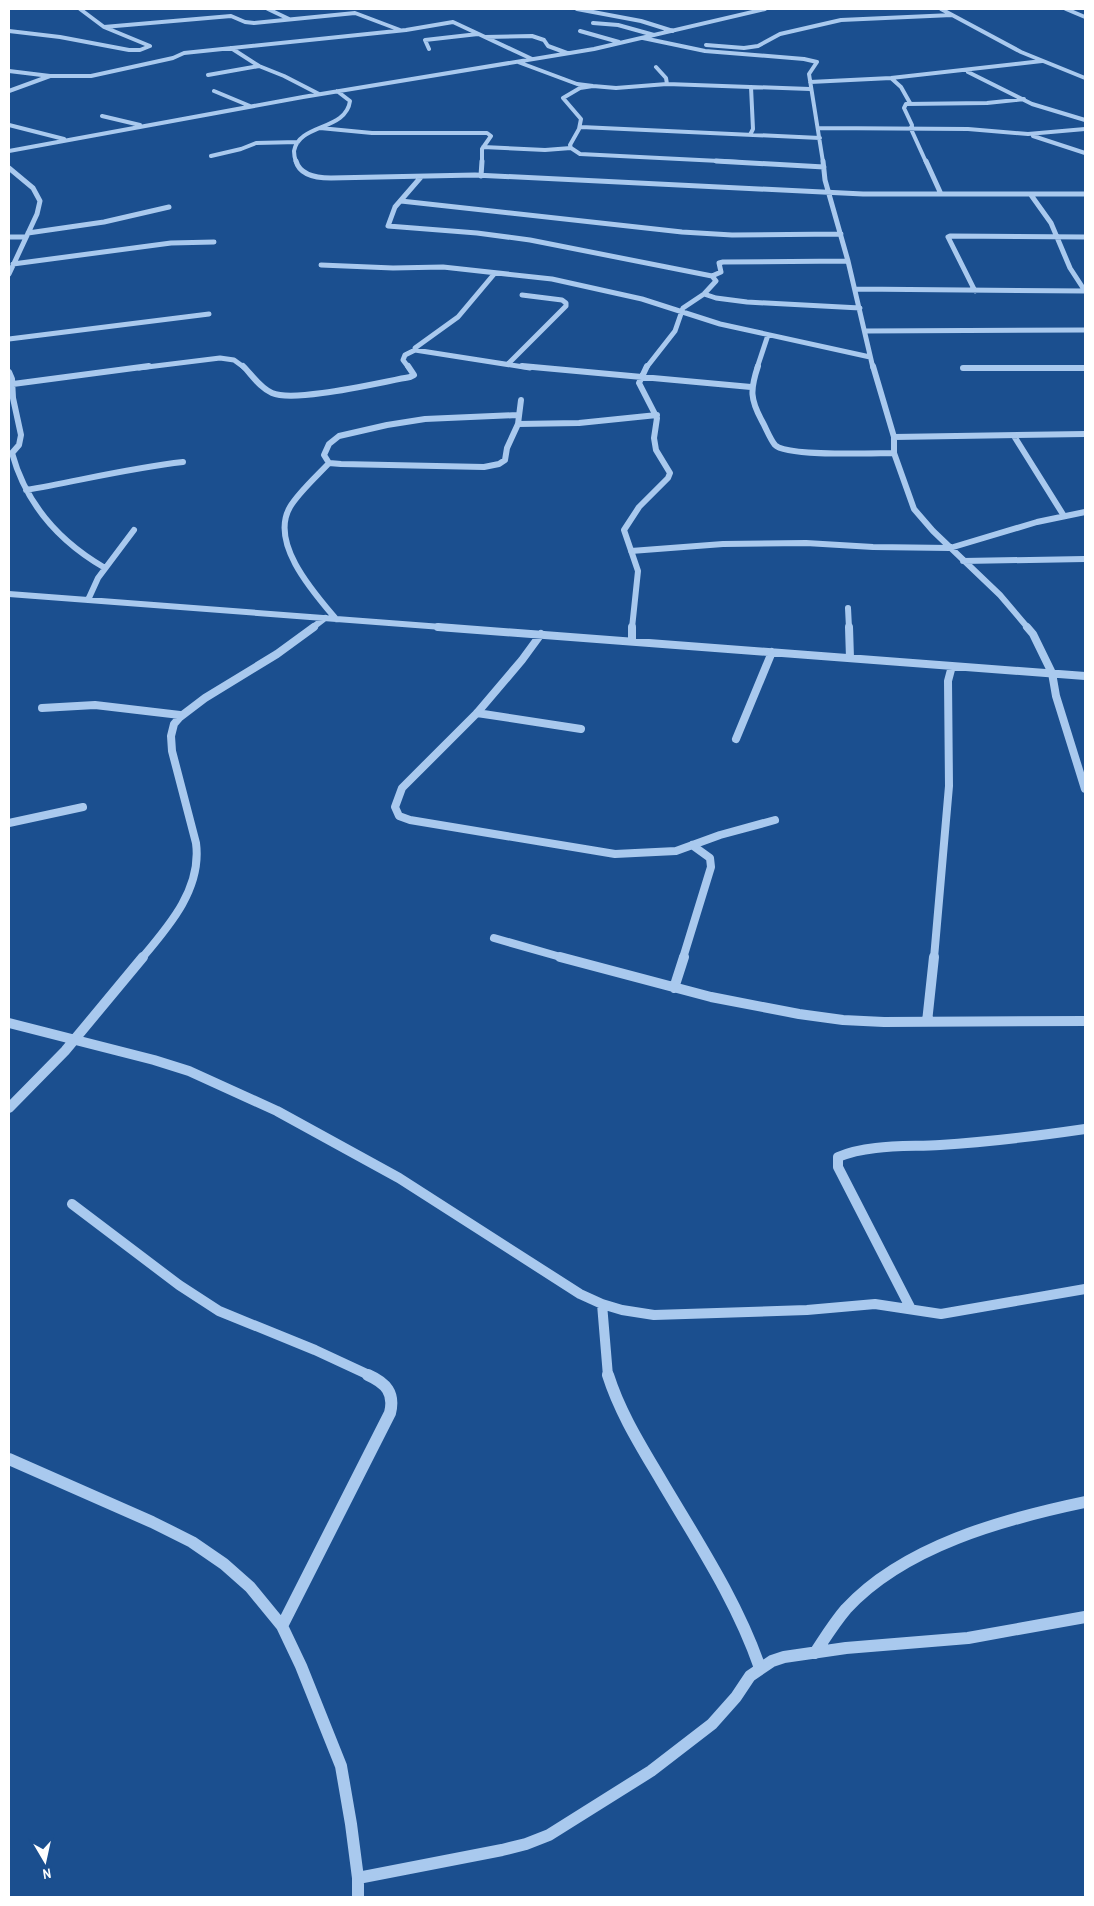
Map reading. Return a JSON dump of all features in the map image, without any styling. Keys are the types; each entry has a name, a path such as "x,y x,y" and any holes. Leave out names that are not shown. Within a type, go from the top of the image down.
{"street":[{"path":"9,31 60,37 129,50 140,50 150,46 104,27 80,9"},
{"path":"268,9 292,19"},
{"path":"577,9 641,21 673,31"},
{"path":"9,151 319,94 622,43 765,9"},
{"path":"941,9 991,37 1042,61 1085,78"},
{"path":"1066,9 1085,17"},
{"path":"104,27 231,16 249,23 360,13 400,30"},
{"path":"744,48 758,46 780,34 828,22 952,15"},
{"path":"9,71 50,76 96,75 163,60 184,53 400,30 456,22 532,59"},
{"path":"593,23 618,25 685,43 744,48 755,51 761,56"},
{"path":"580,30 622,43"},
{"path":"429,49 424,43 425,40 478,34"},
{"path":"484,36 532,36 544,40 548,46 567,53"},
{"path":"643,38 691,49 814,60 817,62 809,74 826,180 860,308 870,357 894,437 894,453 914,509 950,548 1000,596 1033,634 1052,673 1056,696 1085,789"},
{"path":"755,51 758,46"},
{"path":"231,48 259,66 284,76 319,94"},
{"path":"140,50 148,55"},
{"path":"156,59 163,60"},
{"path":"518,62 578,86 616,88 667,84 751,87 827,80 891,78 1042,61"},
{"path":"208,75 259,66"},
{"path":"656,67 666,78 667,84"},
{"path":"978,69 983,76"},
{"path":"965,71 983,76 1003,90 1024,99 1085,120"},
{"path":"9,90 50,76"},
{"path":"891,78 901,87 910,103"},
{"path":"571,148 570,145 581,127 581,119 578,113 563,98 578,86"},
{"path":"750,135 753,129 751,87"},
{"path":"214,91 251,106"},
{"path":"211,156 242,149 256,143 298,142 319,128 348,113 351,106 350,100 337,91"},
{"path":"941,194 911,129 912,125 904,108 906,104 987,103 1024,99"},
{"path":"102,116 145,126"},
{"path":"9,125 68,140"},
{"path":"581,127 820,138"},
{"path":"319,128 372,133 487,133 491,136 483,147 481,176"},
{"path":"819,128 968,129 1028,134 1085,129"},
{"path":"1028,134 1085,153"},
{"path":"298,142 295,151 296,162 299,168 306,174 343,178 481,176 746,187 830,193 1085,194"},
{"path":"483,147 545,150 571,148 580,154 592,155 824,167"},
{"path":"9,168 33,188 40,201 9,274"},
{"path":"421,177 400,199 401,201 395,207 388,226 477,233 530,240 712,276 721,272 719,263 723,262 848,260"},
{"path":"1030,195 1053,227 1056,238 1074,276 1085,291"},
{"path":"401,201 682,232 732,235 841,234"},
{"path":"9,237 104,222 169,207"},
{"path":"975,291 948,237 950,236 1085,237"},
{"path":"13,264 171,243 214,242"},
{"path":"322,265 443,268 552,279 606,290 720,324 870,357"},
{"path":"13,384 146,366 225,358 241,364 265,390 276,395 286,396 410,377 414,375 413,371 403,360 404,357 458,317 494,272"},
{"path":"632,640 638,571 624,530 639,507 668,478 670,473 656,453 654,441 658,423 657,415 640,389 640,377 674,333 682,317 681,312 683,308 704,294 716,281 712,276"},
{"path":"855,289 1085,291"},
{"path":"704,294 716,298 747,302 860,308"},
{"path":"508,364 566,306 566,303 562,300 522,295"},
{"path":"9,339 209,314"},
{"path":"865,331 1085,330"},
{"path":"768,335 751,388 754,406 776,445 783,450 894,453"},
{"path":"415,350 508,364 751,388"},
{"path":"963,368 1085,368"},
{"path":"9,372 13,384 11,398 21,435 19,445 12,453 15,468 26,490 52,528 72,547 105,568"},
{"path":"517,415 425,419 362,430 339,436 333,440 324,455 330,463 484,467 499,464 505,460 507,448 518,424 517,415 521,400"},
{"path":"518,424 579,423 657,415"},
{"path":"894,437 1085,434"},
{"path":"1014,436 1064,516"},
{"path":"26,490 109,476 138,467 183,462"},
{"path":"330,463 290,507 284,527 294,562 311,589 336,619"},
{"path":"631,551 742,544 806,543 950,548 1064,516 1085,512"},
{"path":"88,600 98,578 134,530"},
{"path":"963,561 1085,559"},
{"path":"9,594 1085,676"},
{"path":"848,608 850,658"},
{"path":"9,1108 57,1060 75,1039 164,932 184,900 198,857 184,792 172,752 172,729 180,715 276,654 325,618"},
{"path":"541,634 522,660 477,713 402,788 395,807 399,816 410,820 615,854 676,851 720,835 775,820"},
{"path":"736,739 772,652"},
{"path":"927,1022 937,934 949,786 948,681 952,666"},
{"path":"42,708 69,704 110,704 180,715"},
{"path":"477,713 581,729"},
{"path":"9,823 83,807"},
{"path":"674,988 711,867 710,858 692,845"},
{"path":"494,938 614,973 674,988 825,1018 864,1022 1085,1021"},
{"path":"9,1023 75,1039 189,1071 277,1111 399,1178 580,1294 602,1304 622,1310 654,1315 807,1310 875,1304 928,1313 952,1313 1085,1289"},
{"path":"911,1310 838,1167 838,1157 865,1150 951,1145 1085,1129"},
{"path":"72,1204 180,1286 219,1311 315,1350 381,1381 390,1388 393,1395 390,1413 282,1626"},
{"path":"602,1304 608,1376 618,1401 631,1430 664,1482 711,1564 749,1636 760,1668"},
{"path":"9,1459 152,1522 192,1542 224,1564 250,1587 282,1626 301,1666 341,1766 351,1824 358,1878 358,1897"},
{"path":"814,1653 850,1606 884,1578 918,1557 960,1537 1004,1522 1043,1510 1085,1502"},
{"path":"358,1878 502,1850 526,1844 549,1835 652,1771 712,1724 736,1697 750,1676 760,1668 784,1657 968,1638 1085,1617"}]}
